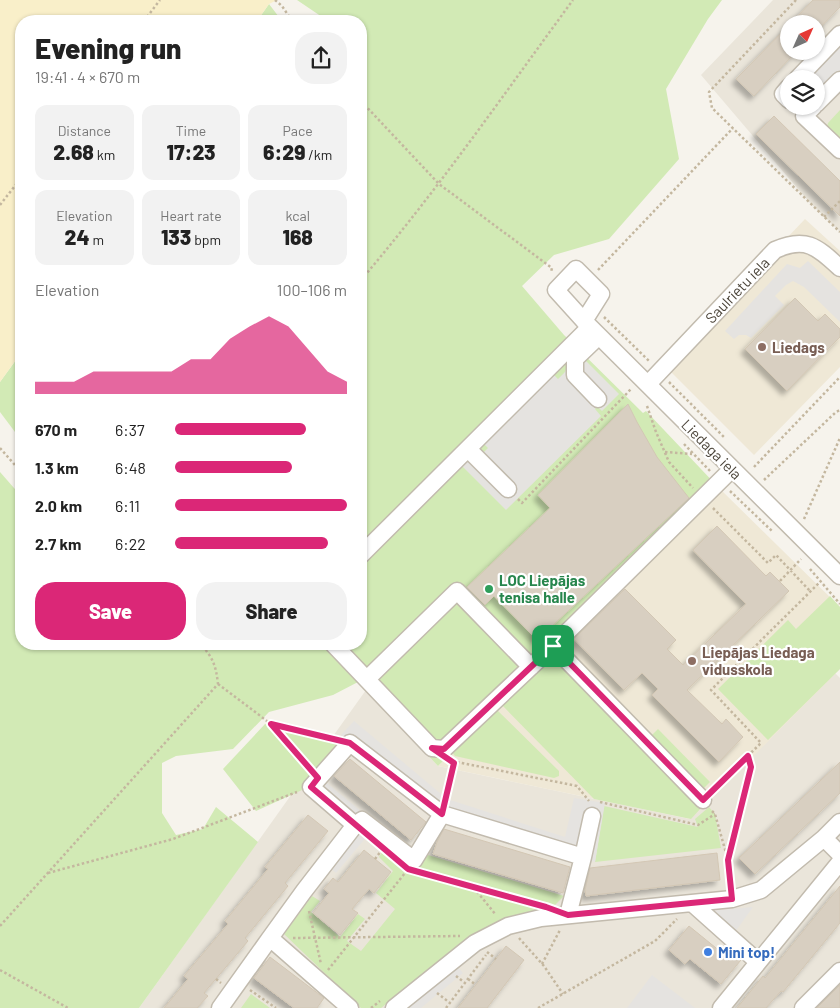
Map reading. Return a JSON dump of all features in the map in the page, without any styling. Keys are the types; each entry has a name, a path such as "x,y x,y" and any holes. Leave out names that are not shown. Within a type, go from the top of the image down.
{"street":[{"path":"806,70 840,34"},
{"path":"825,93 840,80"},
{"path":"812,115 840,150"},
{"name":"Saulrietu iela","path":"648,384 775,250 790,243 804,242 824,253 840,268"},
{"name":"Liedaga iela","path":"588,280 576,268 556,290 591,328 648,384 726,475 840,576"},
{"path":"588,280 601,294 594,307 591,328 574,359 575,375 598,399"},
{"path":"367,550 591,328"},
{"path":"468,449 508,489"},
{"path":"339,650 432,748 444,749 553,646 726,475"},
{"path":"367,679 457,591 531,667"},
{"path":"553,646 703,800"},
{"path":"355,825 314,783 350,743 442,814 583,857"},
{"path":"220,1008 304,891 355,825 362,820 411,864 442,814"},
{"path":"568,915 592,816"},
{"path":"394,1008 475,942 508,926 540,918 732,899 761,890 824,838 840,822"},
{"path":"824,838 840,854"},
{"path":"721,1008 840,862"},
{"path":"693,904 758,962"},
{"path":"270,938 321,978 350,1008"},
{"path":"802,1008 840,971"}],"path":[{"path":"149,15 160,0"},
{"path":"275,0 288,15"},
{"path":"367,273 439,184 573,0"},
{"path":"796,0 709,92 712,108 840,232"},
{"path":"367,108 439,184 552,268 551,274"},
{"path":"588,280 733,128"},
{"path":"0,206 15,186"},
{"path":"824,217 840,201"},
{"path":"594,307 727,440"},
{"path":"747,461 754,468 840,377"},
{"path":"508,489 522,503 631,389"},
{"path":"763,481 840,410"},
{"path":"803,522 840,438"},
{"path":"0,448 15,465"},
{"path":"664,452 694,454"},
{"path":"726,475 752,512 773,532"},
{"path":"768,563 776,555 810,591"},
{"path":"780,581 800,559 840,604"},
{"path":"732,899 728,860 714,814 703,800 761,743 711,690 821,581"},
{"path":"47,874 173,839 314,783 271,724 218,684 216,667 206,650"},
{"path":"0,926 218,684"},
{"path":"271,724 350,743"},
{"path":"432,748 454,763 577,786 588,800 698,824 714,814"},
{"path":"728,860 751,767 748,756"},
{"path":"442,814 454,763"},
{"path":"321,978 411,864 537,905"},
{"path":"304,891 316,939 321,978"},
{"path":"538,1008 655,941 693,904"},
{"path":"542,964 568,915"},
{"path":"270,938 462,936"},
{"path":"452,1008 447,1006 493,946"},
{"path":"0,970 68,1008"},
{"path":"468,979 476,985"},
{"path":"239,982 276,1008"}],"shaded area":[{"path":"773,0 840,0 840,232 810,203 701,75"},
{"path":"840,46 840,73 825,87 825,70 816,70"},
{"name":"Liedags","path":"805,219 840,251 840,367 754,455 665,366"},
{"path":"808,261 840,292 840,322 804,287 793,281 775,296 784,305 751,338 746,335 739,335 734,339 725,331 787,264 800,268"},
{"path":"586,361 619,394 602,411 597,406 595,409 601,416 506,510 461,465 478,448 484,452 488,448 481,441 551,372 558,379 567,367 579,369"},
{"name":"Liepājas Liedaga vidusskola","path":"719,488 840,607 840,669 691,819 438,766"},
{"path":"835,673 840,678 840,1008 139,1008 366,690 438,766 690,819"},
{"path":"354,721 447,799 565,837 574,798 605,803 595,862 436,814 341,735"},
{"path":"322,779 413,854 405,864 369,834 336,873 322,861 348,829 308,796"},
{"path":"753,907 730,939 700,912"},
{"path":"454,963 463,973 421,1008 402,1008"},
{"path":"652,975 695,1008 627,1008"}],"green space":[{"path":"297,0 722,0 708,19 666,89 679,159 609,239 554,255 522,286 564,335 643,413 646,411 719,488 552,653 702,807 691,819 594,799 502,705 496,709 559,771 559,776 554,778 455,756 452,752 438,766 358,682 333,695 269,712 233,749 176,756 162,763 162,813 176,835 203,829 216,807 258,842 139,1008 0,1008 0,472 15,489 15,650 367,650 367,15 319,15"},
{"path":"269,4 277,15 261,15"},
{"path":"840,110 840,139 827,127 828,123"},
{"path":"15,361 15,432 0,412 0,382"},
{"path":"830,596 840,607 840,669 768,740 718,689 788,620 796,629"},
{"path":"265,724 340,745 302,790 256,811 223,769"},
{"path":"658,729 710,782 702,790 651,736"},
{"path":"604,806 698,827 695,819 709,807 715,814 721,848 595,862"},
{"path":"383,851 410,871 428,855 564,896 546,914 511,918 470,937 381,1008 361,1008 284,934 312,896 320,901 311,912 340,937 358,914 365,919 347,941 361,951 395,909 376,893 393,871 379,857"},
{"path":"251,994 270,1008 241,1008"}],"sand":[{"path":"0,0 277,0 269,4 261,15 15,15 15,361 0,382"}],"building":[{"path":"813,0 840,0 840,7 825,23 825,15 799,15"},
{"path":"780,34 780,60 788,60 754,96 736,79"},
{"path":"774,116 840,181 840,216 756,134"},
{"path":"795,298 818,321 825,314 840,329 840,337 787,391 745,349"},
{"path":"628,404 657,457 689,498 537,640 494,596 485,605 467,587 550,508 538,495"},
{"path":"717,526 766,576 770,572 789,591 687,690 722,724 726,719 743,737 719,762 652,695 658,689 642,673 624,690 574,639 625,589 676,640 667,649 683,665 746,604 693,550"},
{"path":"350,759 426,822 411,840 334,776"},
{"path":"840,762 840,793 755,874 739,858"},
{"path":"308,815 328,831 285,883 288,886 245,938 248,941 204,993 208,996 197,1008 164,1008 188,979 184,976 228,924 225,921 268,869 265,867"},
{"path":"444,829 570,867 563,893 433,854"},
{"path":"364,850 391,872 374,893 369,889 352,909 358,913 340,935 313,913 329,893 324,889 333,878 338,882"},
{"path":"717,853 720,880 586,896 585,890 590,868"},
{"path":"840,886 840,923 783,992 781,991 766,1008 737,1008 763,976 765,978"},
{"path":"689,926 721,952 726,947 741,960 721,984 690,959 685,964 669,950"},
{"path":"506,946 524,960 487,1008 458,1008"},
{"path":"270,957 324,998 317,1008 294,1008 254,978"},
{"path":"840,985 840,1008 817,1008"}],"place":[{"name":"Liedags","path":"762,347"},
{"name":"LOC Liepājas tenisa halle","path":"489,589"},
{"name":"Liepājas Liedaga vidusskola","path":"692,661"},
{"name":"Mini top!","path":"708,952"}],"route":[{"path":"553,646 703,800 748,756 751,767 728,860 732,899 568,915 546,907 408,869 311,787 318,778 271,724 350,743 442,814 454,763 432,748 444,749 553,646"}]}
